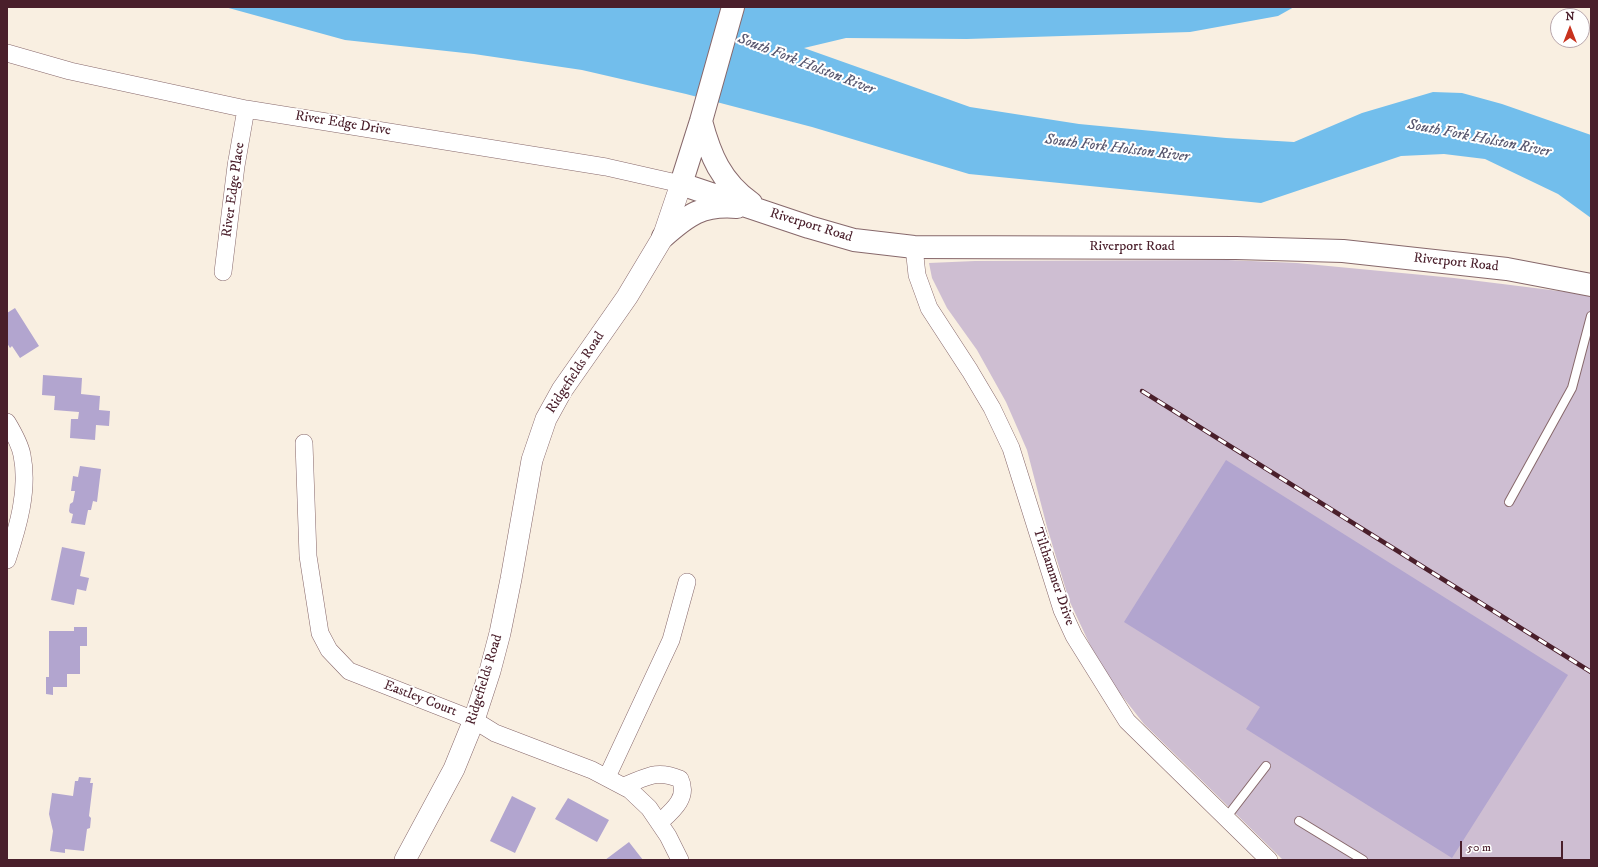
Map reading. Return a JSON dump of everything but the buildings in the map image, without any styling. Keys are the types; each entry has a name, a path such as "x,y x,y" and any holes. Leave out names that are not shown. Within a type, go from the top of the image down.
{"main road":[{"name":"Ridgefields Road","path":"681,184 701,121 733,7"},
{"path":"701,121 707,145 717,166 730,185 744,198 764,212"},
{"name":"Riverport Road","path":"681,184 809,227 854,240 914,247 1236,248 1343,251 1507,269 1591,285"},
{"path":"663,237 684,219 697,211 713,207 736,206 764,212"}],"street":[{"name":"River Edge Drive","path":"7,53 70,71 246,109 606,167 681,184"},
{"name":"River Edge Place","path":"223,272 236,166 246,109"},
{"name":"Ridgefields Road","path":"405,860 454,769 474,720 490,671 500,633 534,452 546,419 562,390 627,297 663,237 681,184"},
{"name":"Tilthammer Drive","path":"914,247 917,275 929,308 974,377 992,408 1011,448 1062,610 1074,636 1127,721 1269,860"},
{"path":"7,422 14,433 22,454 24,481 22,508 15,538 7,560"},
{"name":"Eastley Court","path":"304,443 308,556 320,633 329,650 349,671 474,720 496,733 592,770 624,786 649,808 668,836 680,860"},
{"path":"607,777 671,640 687,582"},
{"path":"624,786 657,773 671,775 680,779 683,786 680,800 676,807 660,823"}],"lane":[{"path":"1509,502 1572,388 1591,316"},
{"path":"1226,818 1266,766"},
{"path":"1299,821 1363,860"}],"shaded area":[{"path":"1228,260 1297,263 1454,278 1591,295 1591,860 1283,860 1144,724 1115,687 1090,645 1069,600 1047,527 1027,450 1006,402 977,350 947,308 932,278 929,263 975,261"}],"water":[{"name":"South Fork Holston River","path":"225,7 1294,7 1278,16 1190,32 967,39 846,38 804,48 970,107 1079,124 1226,138 1294,142 1362,113 1433,92 1462,93 1502,104 1591,135 1591,218 1558,194 1485,159 1444,154 1401,156 1261,203 969,174 812,127 686,94 582,70 474,54 345,40"}],"railway":[{"path":"1142,391 1591,672"}]}
